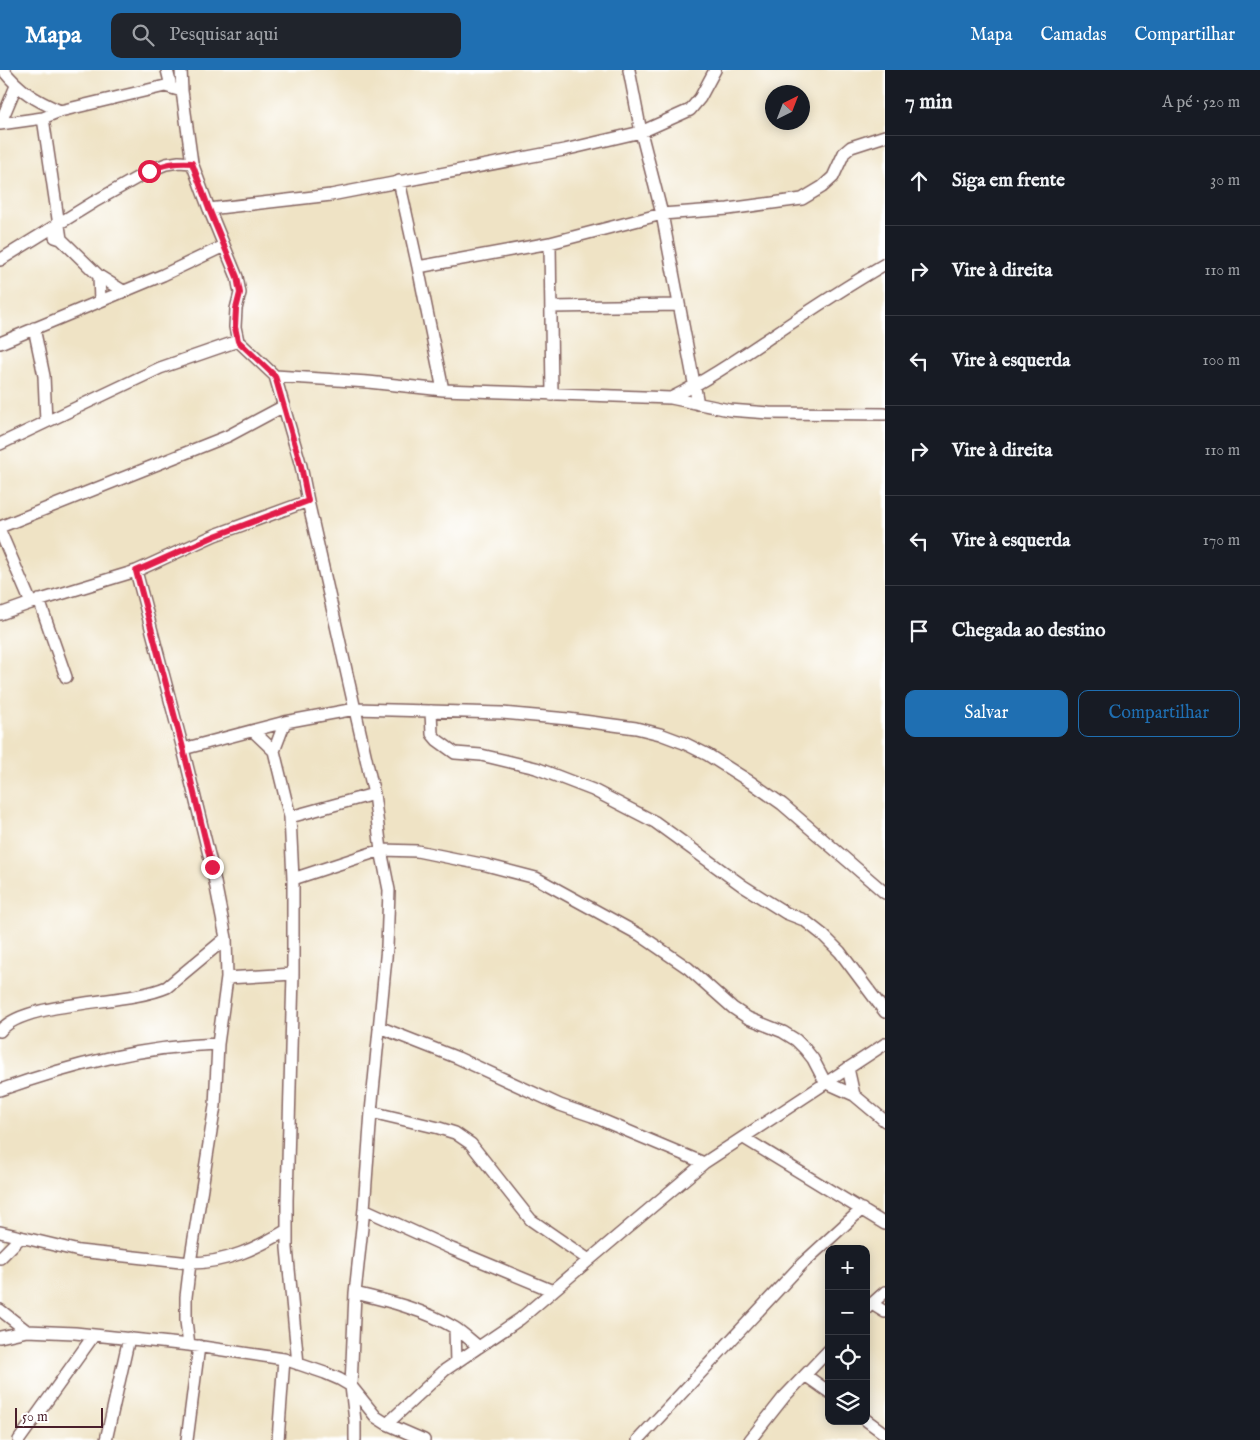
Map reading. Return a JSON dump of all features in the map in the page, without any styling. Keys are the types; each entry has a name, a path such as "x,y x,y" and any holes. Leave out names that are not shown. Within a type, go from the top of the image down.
{"street":[{"path":"3,70 16,86 40,103 60,111"},
{"path":"0,124 43,118 60,111 167,79 180,70 192,163 237,277 240,293 236,309 235,327 238,341 275,376 301,466 374,794 381,850 389,890 387,947 355,1293 351,1386 355,1440"},
{"path":"629,70 662,214 698,404"},
{"path":"209,209 331,195 538,155 642,132 690,110 700,98 715,70"},
{"path":"167,79 182,91"},
{"path":"0,124 16,86"},
{"path":"43,118 61,239"},
{"path":"418,267 550,243 662,214 728,209 802,199 822,187 833,177 844,153 851,147 885,136"},
{"path":"0,260 94,202 149,171 166,164 192,163"},
{"path":"399,181 443,390"},
{"path":"45,233 61,239 99,276 124,291"},
{"path":"550,243 552,395"},
{"path":"0,343 163,275 224,246"},
{"path":"671,398 694,387 885,264"},
{"path":"99,276 100,301"},
{"path":"550,307 679,305"},
{"path":"34,328 44,376 46,422"},
{"path":"0,444 160,368 238,341"},
{"path":"275,376 368,382 443,390 671,398 729,410 769,413 885,414"},
{"path":"66,677 35,601 0,529 228,436 284,406"},
{"path":"0,614 35,601 136,571 215,536 308,501"},
{"path":"136,571 183,748 212,867 226,938 227,978 218,1044 215,1106 190,1263 186,1321 194,1346 186,1440"},
{"path":"183,748 285,722 355,709 502,714 568,719 636,728 660,734 708,755 782,804 885,893"},
{"path":"431,711 432,734 455,753 481,755 536,768 592,790 655,822 759,897 786,913 804,920 823,934 840,952 885,1012"},
{"path":"274,751 285,722"},
{"path":"253,731 274,751 290,817 293,879 293,974 287,1230 298,1364"},
{"path":"290,817 374,794"},
{"path":"293,879 381,850 417,852 486,864 536,878 640,935 688,968 733,1008 748,1018 783,1032 796,1040 813,1059 826,1082 854,1095 885,1121"},
{"path":"0,1031 12,1020 39,1012 68,1005 144,995 160,990 167,987 226,938"},
{"path":"227,978 293,974"},
{"path":"379,1027 458,1058 560,1105 592,1116 704,1163"},
{"path":"0,1088 96,1060 186,1045 218,1044"},
{"path":"386,1424 445,1370 520,1320 704,1163 885,1044"},
{"path":"848,1068 854,1095"},
{"path":"371,1112 455,1133 472,1144 531,1220 589,1260"},
{"path":"744,1138 885,1224"},
{"path":"364,1209 452,1249 553,1291"},
{"path":"638,1440 802,1264 862,1209"},
{"path":"0,1232 79,1251 190,1263 206,1263 246,1252 287,1230"},
{"path":"0,1258 21,1237"},
{"path":"870,1305 885,1292"},
{"path":"355,1293 410,1308 455,1328 479,1347"},
{"path":"870,1306 885,1312"},
{"path":"0,1310 27,1331"},
{"path":"455,1328 456,1363"},
{"path":"0,1338 27,1331 94,1335 194,1346 284,1359 326,1372 351,1386 366,1407 376,1417 386,1424 424,1440"},
{"path":"19,1440 94,1335"},
{"path":"106,1440 129,1338"},
{"path":"750,1440 784,1397 825,1354"},
{"path":"278,1440 284,1359"},
{"path":"805,1375 825,1389"},
{"path":"870,1423 885,1434"}],"route":[{"path":"149,171 166,164 192,163 237,277 240,293 236,309 235,327 238,341 275,376 301,466 308,501 215,536 136,571 183,748 212,867"}]}
